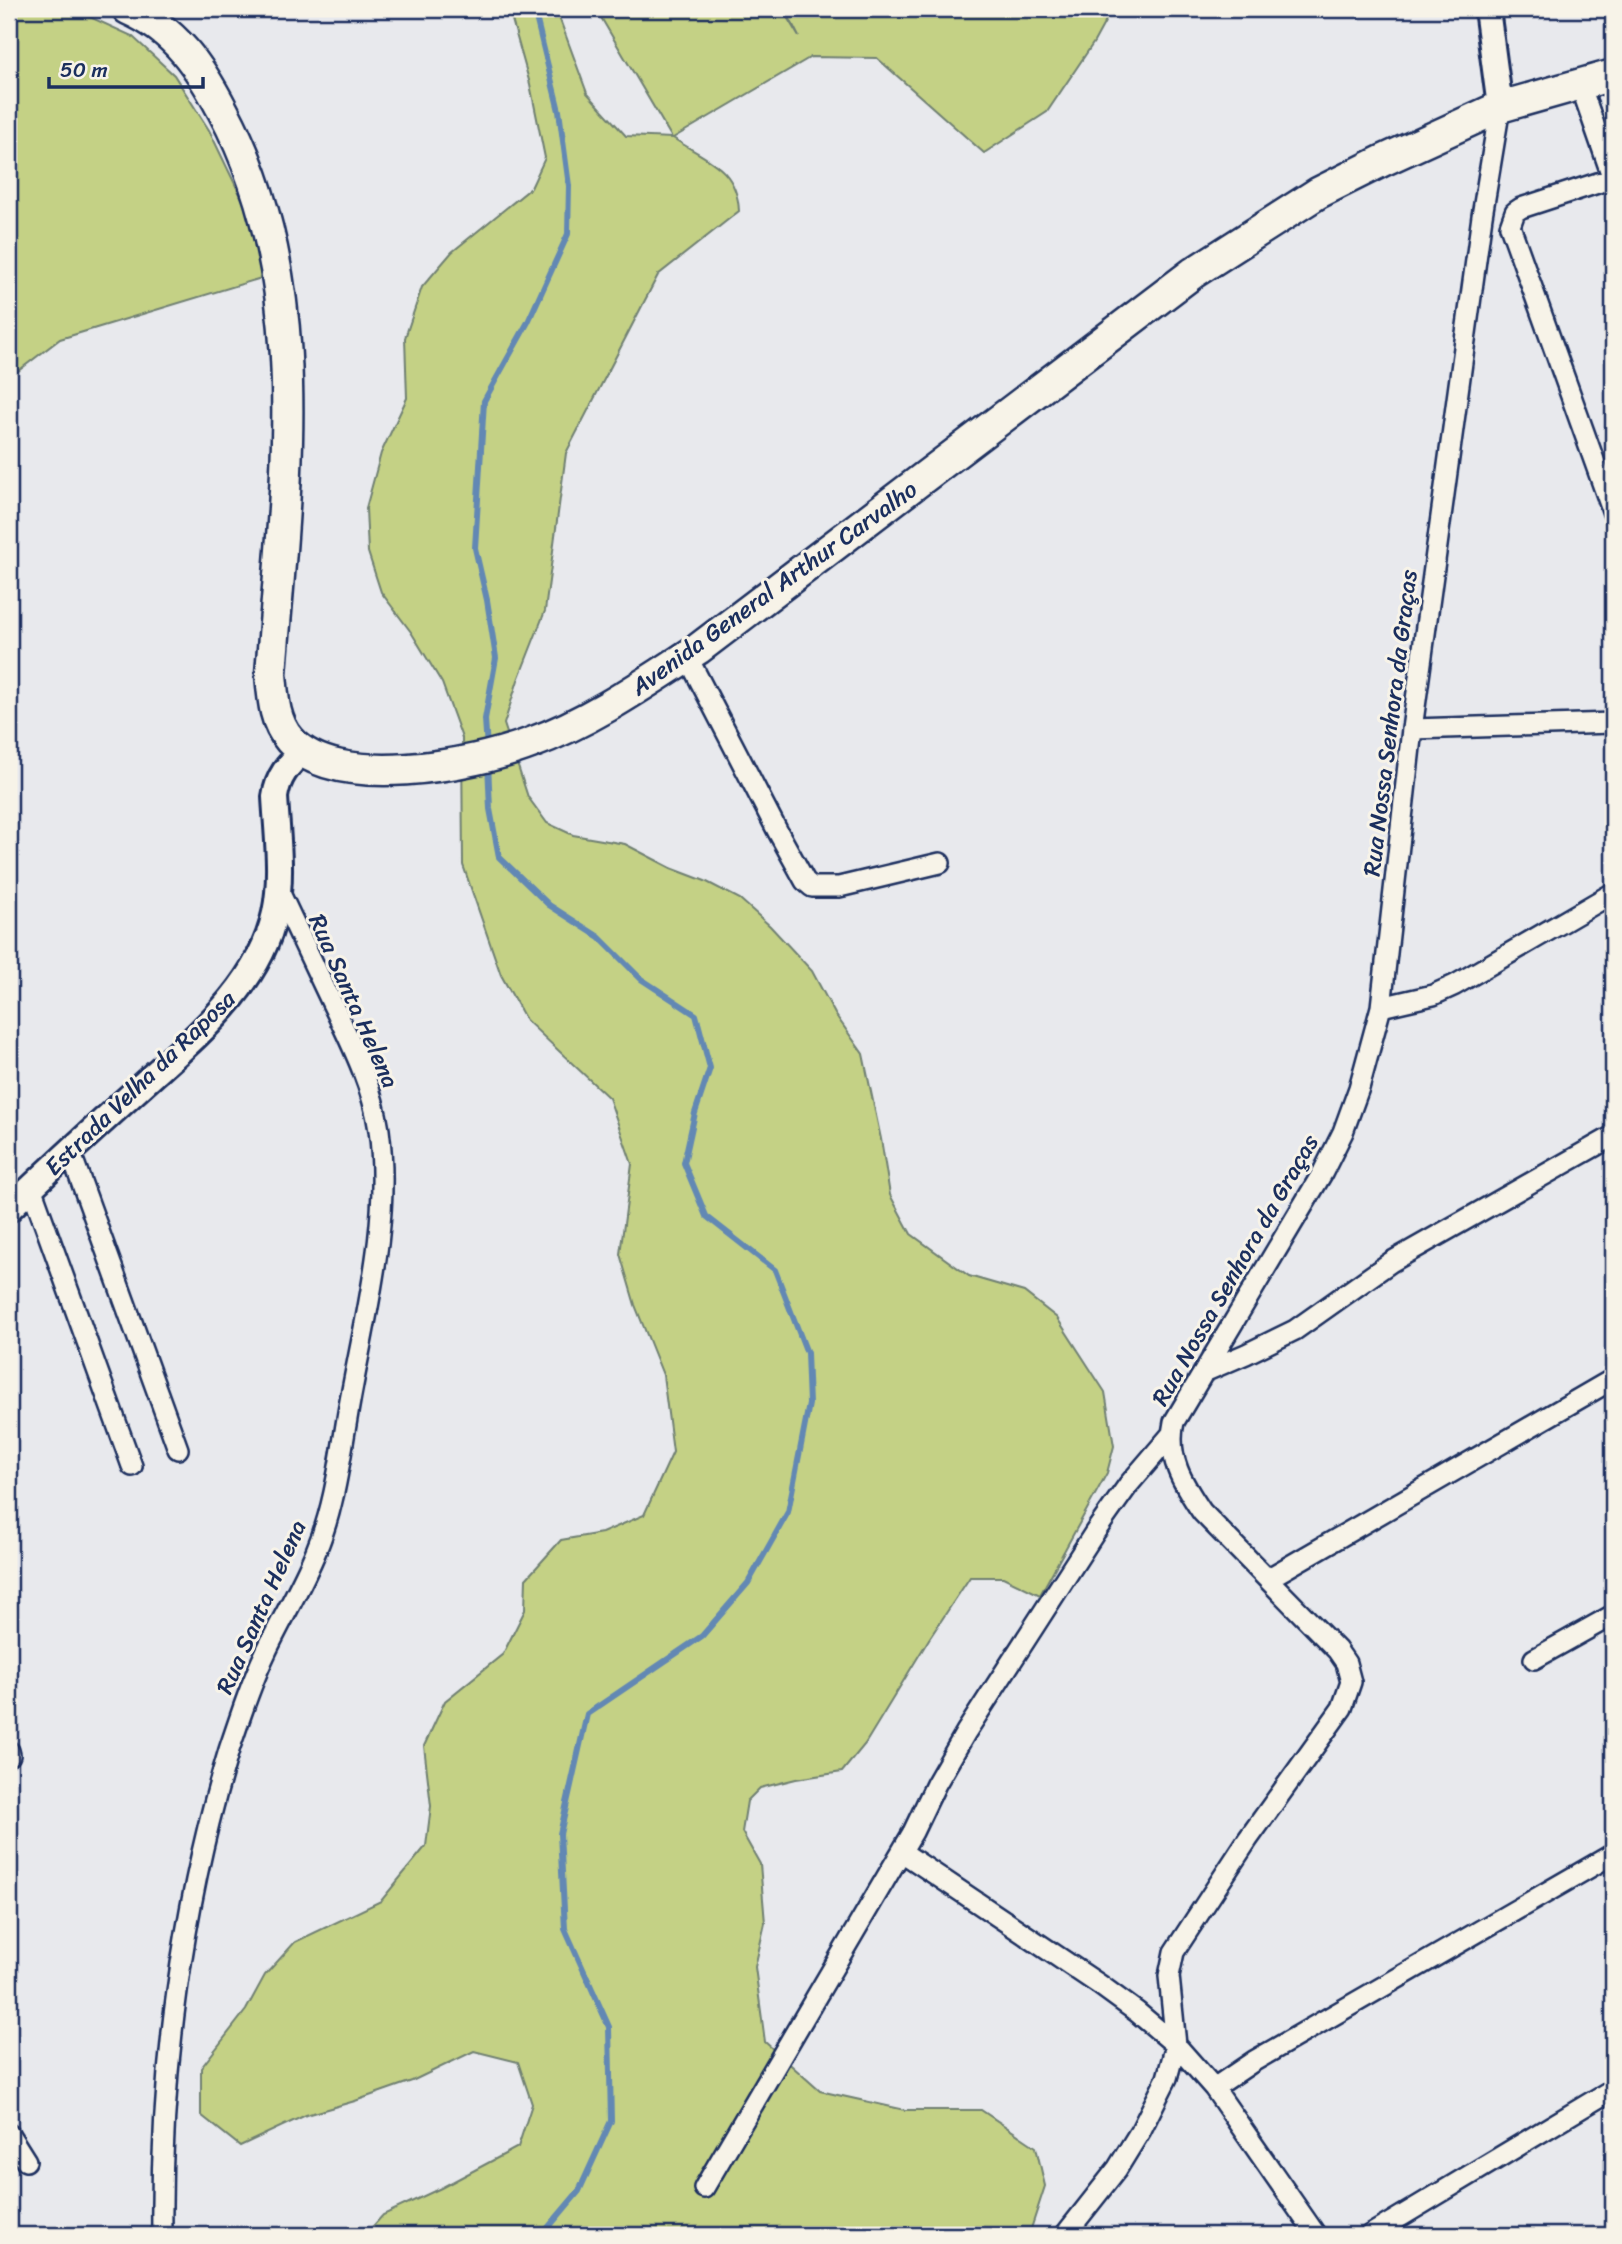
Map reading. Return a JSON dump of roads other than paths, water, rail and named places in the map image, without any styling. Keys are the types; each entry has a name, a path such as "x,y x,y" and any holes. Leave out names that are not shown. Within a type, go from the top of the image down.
{"main road":[{"name":"Avenida General Arthur Carvalho","path":"128,9 176,40 203,72 232,127 272,240 286,342 288,407 271,674 273,701 279,723 289,739 320,760 347,766 380,768 417,769 486,757 531,743 620,700 687,656 1193,273 1318,193 1500,107 1613,75"}],"street":[{"path":"1487,9 1500,107"},
{"path":"1580,84 1613,178 1521,208 1515,212 1510,226 1613,513"},
{"name":"Rua Nossa Senhora da Graças","path":"1065,2235 1117,2169 1141,2130 1167,2078 1176,2045 1169,1976 1174,1952 1248,1839 1342,1708 1351,1682 1346,1663 1337,1650 1202,1512 1176,1469 1171,1435 1174,1422 1323,1172 1343,1132 1362,1077 1381,1007 1412,729 1480,229 1500,107"},
{"path":"687,656 778,832 805,881 812,887 839,887 940,863"},
{"path":"1412,729 1613,723"},
{"name":"Estrada Velha da Raposa","path":"9,1209 200,1032 238,990 255,964 267,939 279,891 275,797 277,785 282,774 303,751"},
{"name":"Rua Santa Helena","path":"162,2235 167,2090 191,1907 214,1807 244,1705 266,1652 318,1548 331,1506 373,1269 381,1203 380,1142 371,1093 348,1035 279,891"},
{"path":"1381,1007 1433,995 1455,985 1613,893"},
{"path":"1204,1372 1295,1330 1382,1268 1613,1136"},
{"path":"70,1151 178,1449"},
{"path":"31,1187 132,1466"},
{"path":"1269,1578 1613,1379"},
{"path":"704,2188 902,1852 936,1784 974,1720 1102,1523 1129,1484 1171,1435"},
{"path":"1534,1659 1613,1615"},
{"path":"902,1852 1100,1985 1176,2045 1214,2088 1316,2235"},
{"path":"1214,2088 1254,2060 1613,1854"},
{"path":"1370,2235 1613,2089"},
{"path":"9,2134 26,2161"}],"waterway":[{"path":"487,749 485,719 496,658 475,548 484,401 528,322 568,234 569,186 559,111 534,9"},
{"path":"488,763 490,809 499,857 549,905 599,937 641,979 696,1015 710,1068 695,1113 684,1163 706,1216 775,1270 807,1353 809,1404 788,1512 748,1583 702,1636 587,1714 560,1834 565,1929 609,2027 611,2121 579,2191 542,2235"}]}
